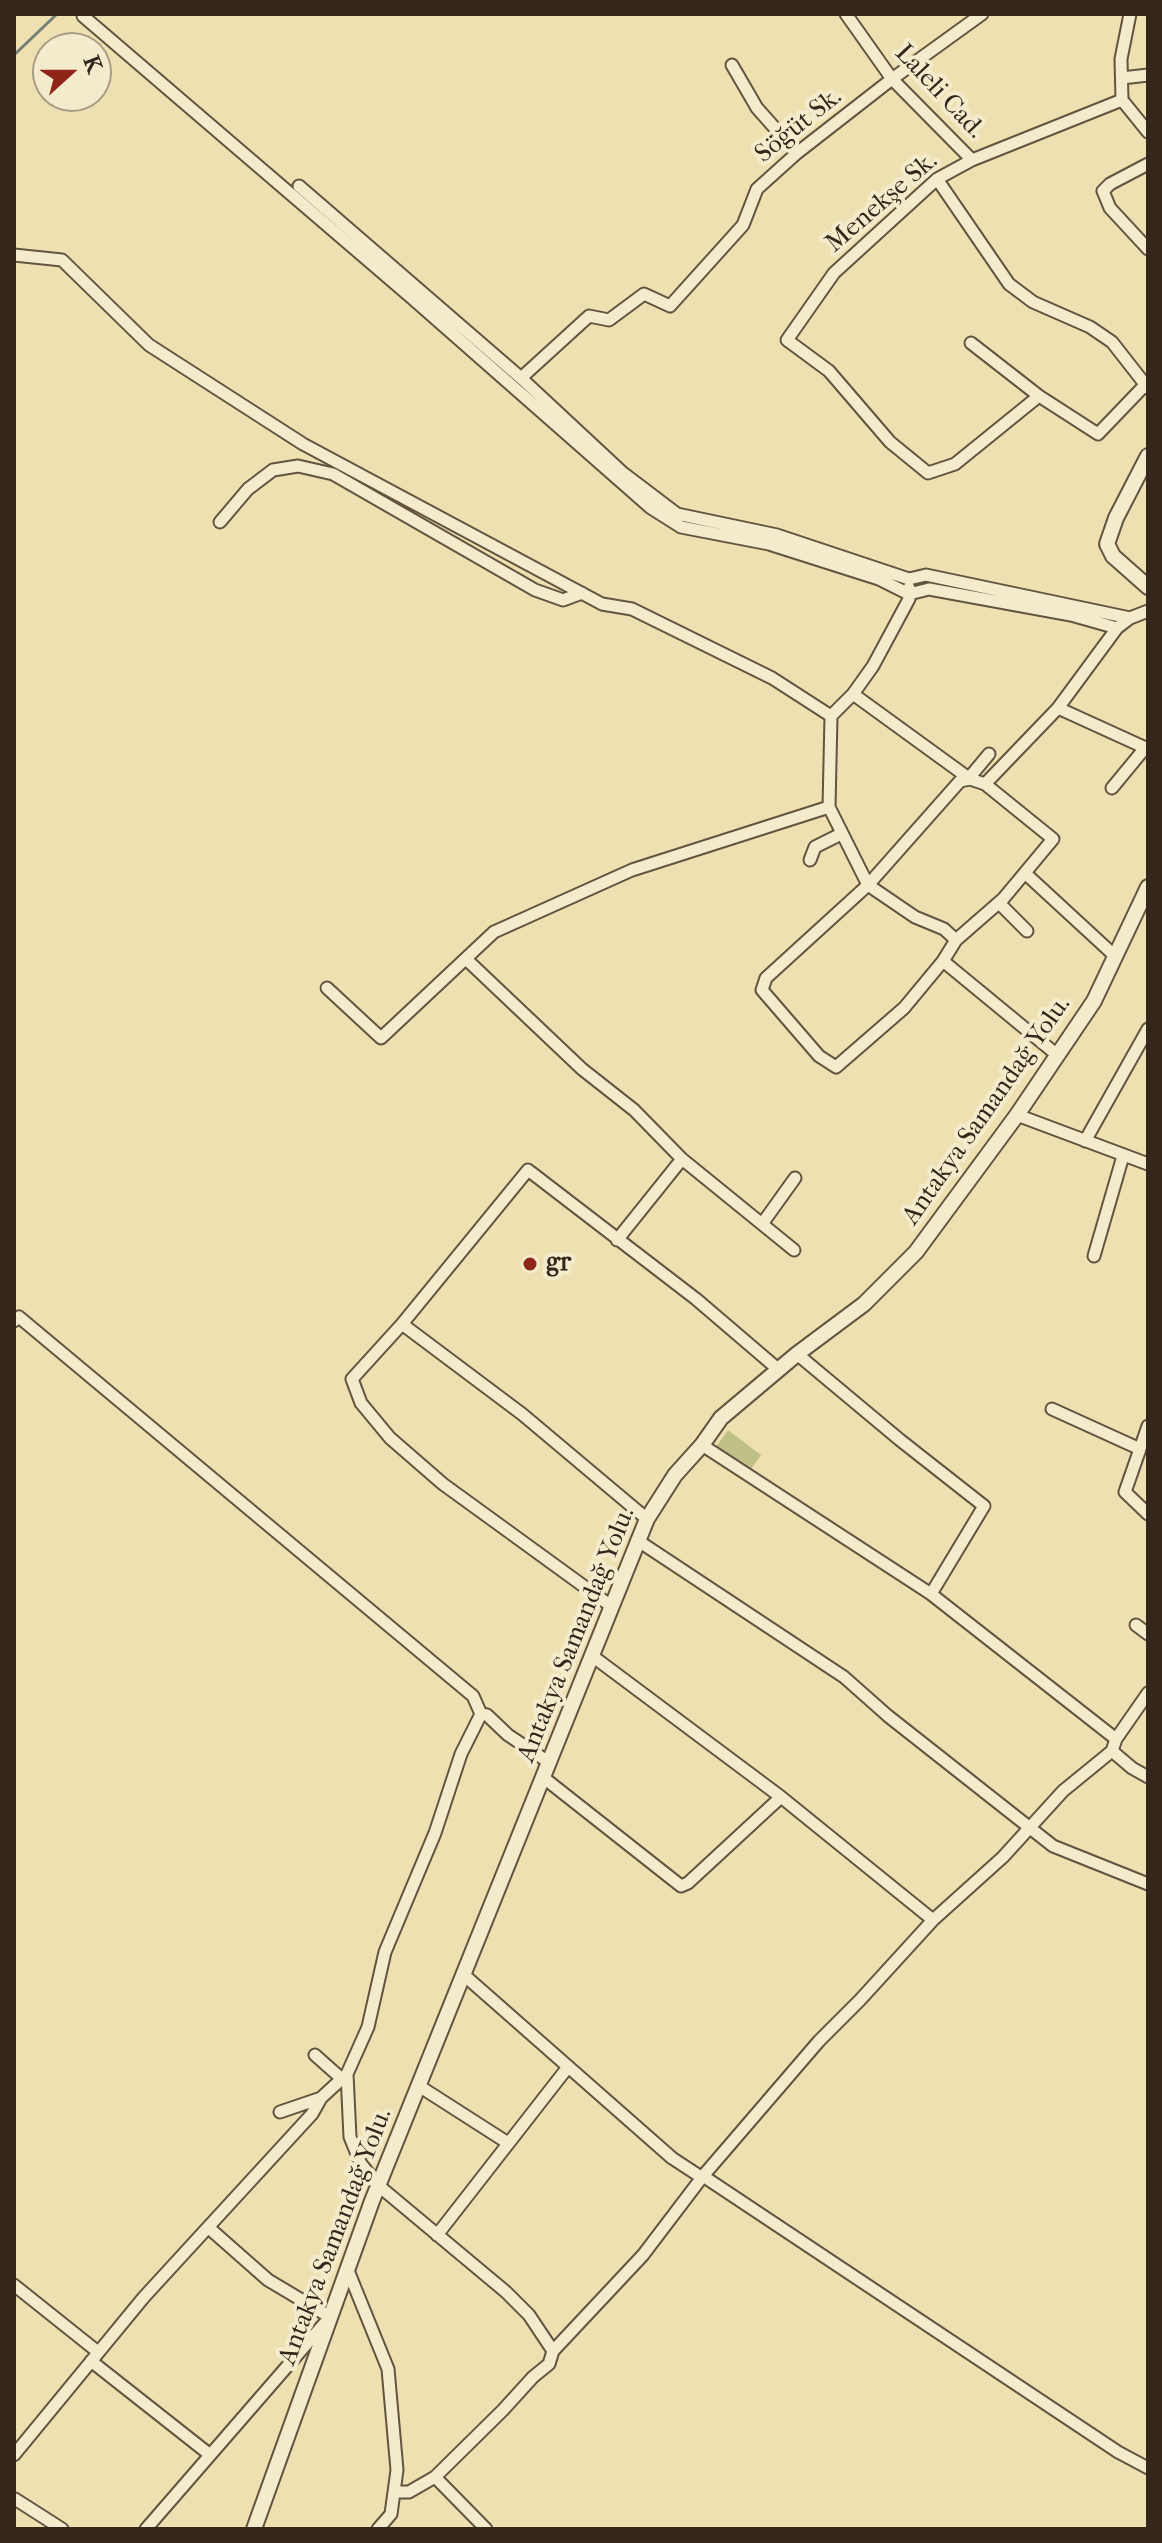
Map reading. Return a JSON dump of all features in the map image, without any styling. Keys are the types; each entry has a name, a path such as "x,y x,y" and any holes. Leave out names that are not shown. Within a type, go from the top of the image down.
{"street":[{"name":"Laleli Cad.","path":"846,14 892,79 972,160"},
{"name":"Söğüt Sk.","path":"521,378 589,316 609,320 644,294 670,306 743,225 757,189 797,153 892,79 982,14"},
{"path":"1130,14 1121,59 1122,100 1148,132"},
{"path":"83,16 651,508 681,527 769,544 879,579 909,594 929,589 1071,615 1117,628"},
{"path":"732,65 757,108 797,153"},
{"path":"1122,78 1148,75"},
{"name":"Menekşe Sk.","path":"1039,396 955,464 928,473 890,442 829,371 787,340 834,273 937,179 972,160 1122,100"},
{"path":"1148,164 1110,184 1103,191 1110,208 1148,249"},
{"path":"937,179 1009,284 1033,302 1090,327 1112,342 1147,386 1098,434 1039,396 971,343"},
{"path":"299,186 521,378 623,473 677,514 777,535 909,579 926,575 1130,618"},
{"path":"14,255 62,260 149,345 303,444 602,604 632,609 772,678 831,716"},
{"path":"1148,456 1116,518 1107,544 1113,556 1148,587"},
{"path":"220,522 248,489 273,470 298,466 333,474 535,590 563,600 582,593"},
{"path":"909,579 909,599 873,666 853,694 831,716 829,807 868,885 915,917 944,929 956,940"},
{"path":"985,784 1058,708 1117,628 1130,618 1148,611"},
{"path":"853,694 970,778 985,784 1053,839 999,903 956,940 943,961 904,1008 836,1067 819,1056 762,990 766,978 868,885 960,781 970,778 989,754"},
{"path":"1058,708 1146,749 1112,788"},
{"path":"327,988 381,1038 494,932 632,870 829,807"},
{"path":"810,860 815,847 841,834"},
{"path":"1026,874 1115,956"},
{"name":"Antakya Samandağ Yolu.","path":"254,2529 347,2267 647,1519 675,1475 721,1418 797,1354 864,1304 916,1252 1017,1115 1094,1001 1148,887"},
{"path":"999,903 1027,931"},
{"path":"466,959 582,1069 634,1110 682,1159 794,1250"},
{"path":"943,961 1056,1054"},
{"path":"1085,1141 1148,1029"},
{"path":"1017,1115 1148,1164"},
{"path":"1094,1256 1123,1156"},
{"path":"617,1240 682,1159"},
{"path":"611,1606 443,1484 390,1438 361,1403 352,1379 402,1324 528,1170 696,1299 779,1370"},
{"path":"762,1224 795,1178"},
{"path":"14,1321 19,1317 473,1696 481,1714"},
{"path":"402,1324 522,1414 647,1519"},
{"path":"797,1354 984,1506 931,1594"},
{"path":"1052,1409 1140,1449"},
{"path":"1148,1426 1125,1492 1148,1514"},
{"path":"702,1445 931,1594 1114,1745 1132,1768 1148,1777"},
{"path":"637,1540 844,1677 888,1716 1053,1846 1148,1884"},
{"path":"1136,1625 1148,1634"},
{"path":"591,1655 781,1797 933,1920"},
{"path":"394,2492 409,2492 435,2477 549,2364 553,2351 643,2255 702,2176 819,2041 933,1920 1003,1857 1063,1791 1114,1745 1148,1693"},
{"path":"481,1714 487,1715 508,1735 550,1763"},
{"path":"14,2455 144,2297 312,2114 321,2098 345,2076 368,2027 385,1952 435,1833 461,1754 481,1714"},
{"path":"544,1778 681,1886 688,1883 781,1797"},
{"path":"464,1975 672,2158 1118,2452 1148,2468"},
{"path":"315,2055 345,2076"},
{"path":"437,2235 568,2067"},
{"path":"345,2076 350,2137 361,2164 379,2186 522,2307 553,2351"},
{"path":"419,2086 508,2143"},
{"path":"280,2112 321,2098"},
{"path":"146,2529 330,2317 268,2280 209,2228"},
{"path":"347,2267 388,2369 397,2470 391,2514 378,2529"},
{"path":"14,2285 209,2454"},
{"path":"435,2477 486,2529"},
{"path":"14,2499 62,2529"}],"green space":[{"path":"728,1430 761,1455 749,1472 716,1447"}],"waterway":[{"path":"14,55 57,14"}],"place":[{"name":"gr","path":"530,1264"}]}
